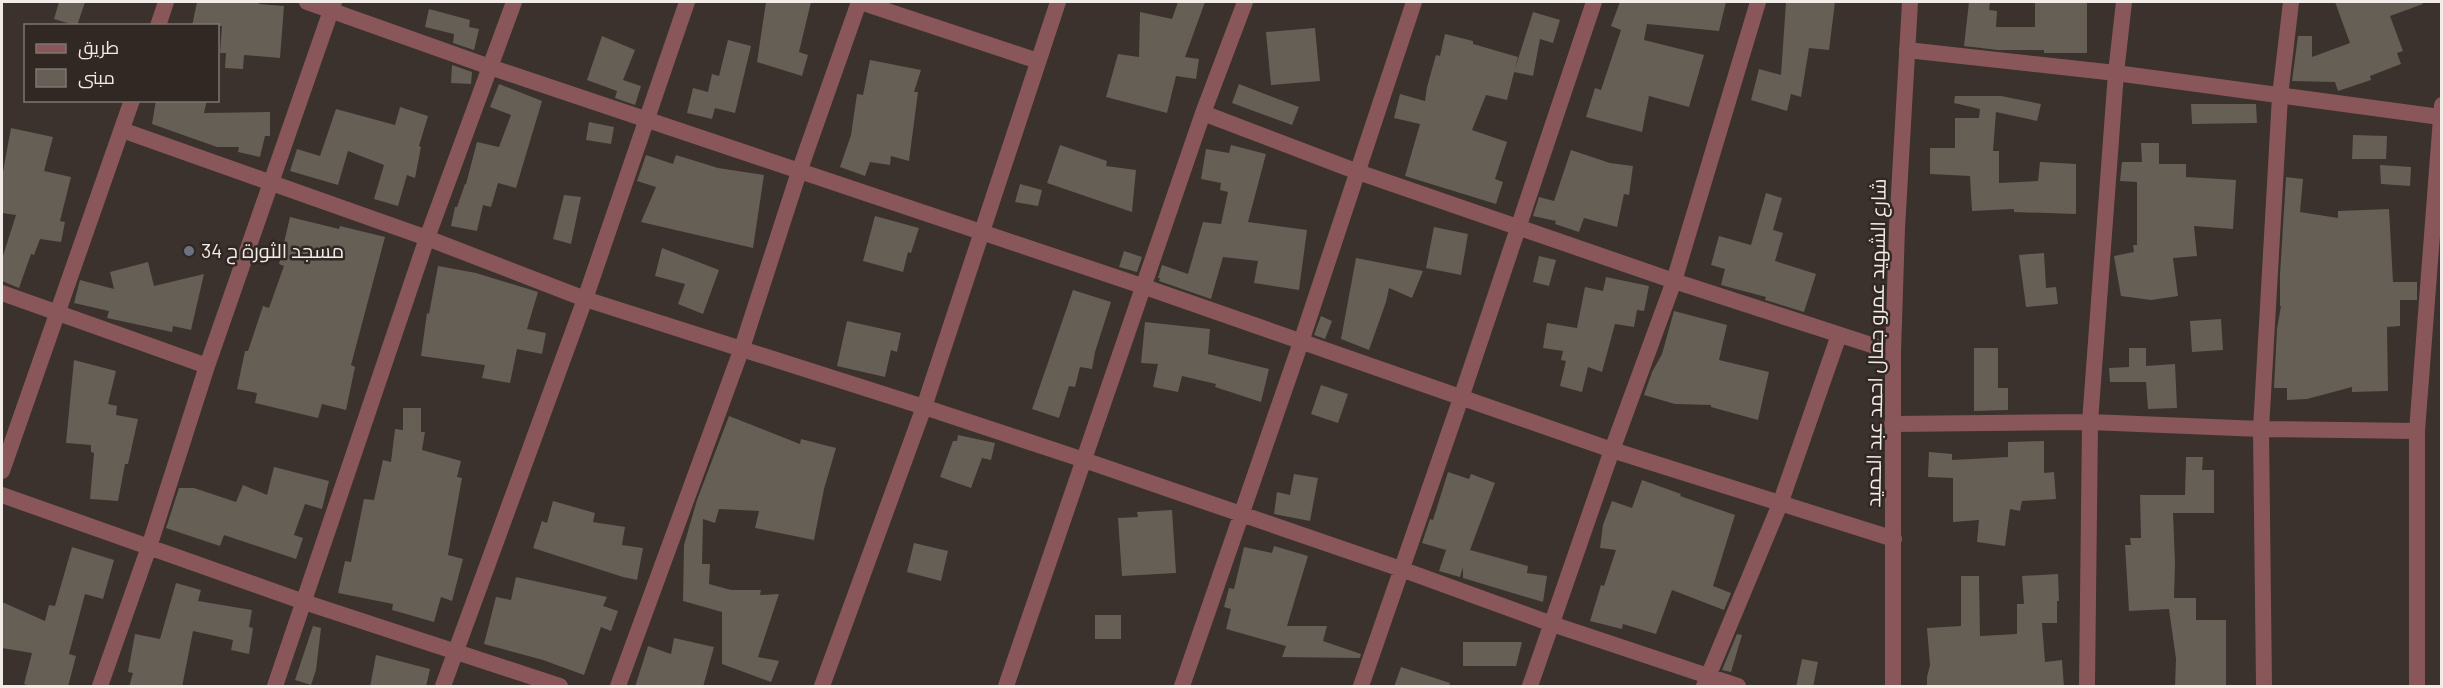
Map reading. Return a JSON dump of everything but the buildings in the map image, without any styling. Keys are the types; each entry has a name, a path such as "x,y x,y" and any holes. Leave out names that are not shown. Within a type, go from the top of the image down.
{"street":[{"path":"159,24 166,2"},
{"path":"307,2 333,5 490,67 799,172 982,231 1612,450 1894,539"},
{"path":"275,687 427,238 514,2"},
{"path":"443,687 585,299 687,2"},
{"path":"618,687 742,348 799,172 859,2 1038,62"},
{"path":"822,687 924,406 1058,2"},
{"path":"1006,687 1203,113 1245,2"},
{"path":"1182,687 1301,342 1414,2"},
{"path":"1361,687 1594,2"},
{"path":"1530,687 1674,280 1758,2"},
{"name":"شارع الشهيد عمرو جمال احمد عبد الحميد","path":"1893,687 1893,352 1910,2"},
{"path":"2087,687 2090,422 2116,73 2124,2"},
{"path":"2264,687 2261,429 2280,96 2291,2"},
{"path":"100,687 149,547 207,366 333,5"},
{"path":"1907,50 2116,73 2280,96 2441,111 2434,299 2417,431 2417,687"},
{"path":"2,471 131,102"},
{"path":"1203,113 1358,172 1893,352"},
{"path":"122,130 427,238 585,299 924,406 1242,516 1401,568 1706,681 1738,687"},
{"path":"2,293 207,366"},
{"path":"1706,681 1780,504 1839,335"},
{"path":"1892,424 2090,422 2261,429 2417,431"},
{"path":"2,495 304,602 560,687"}],"place":[{"name":"مسجد الثورة ح 34","path":"189,251"}]}
